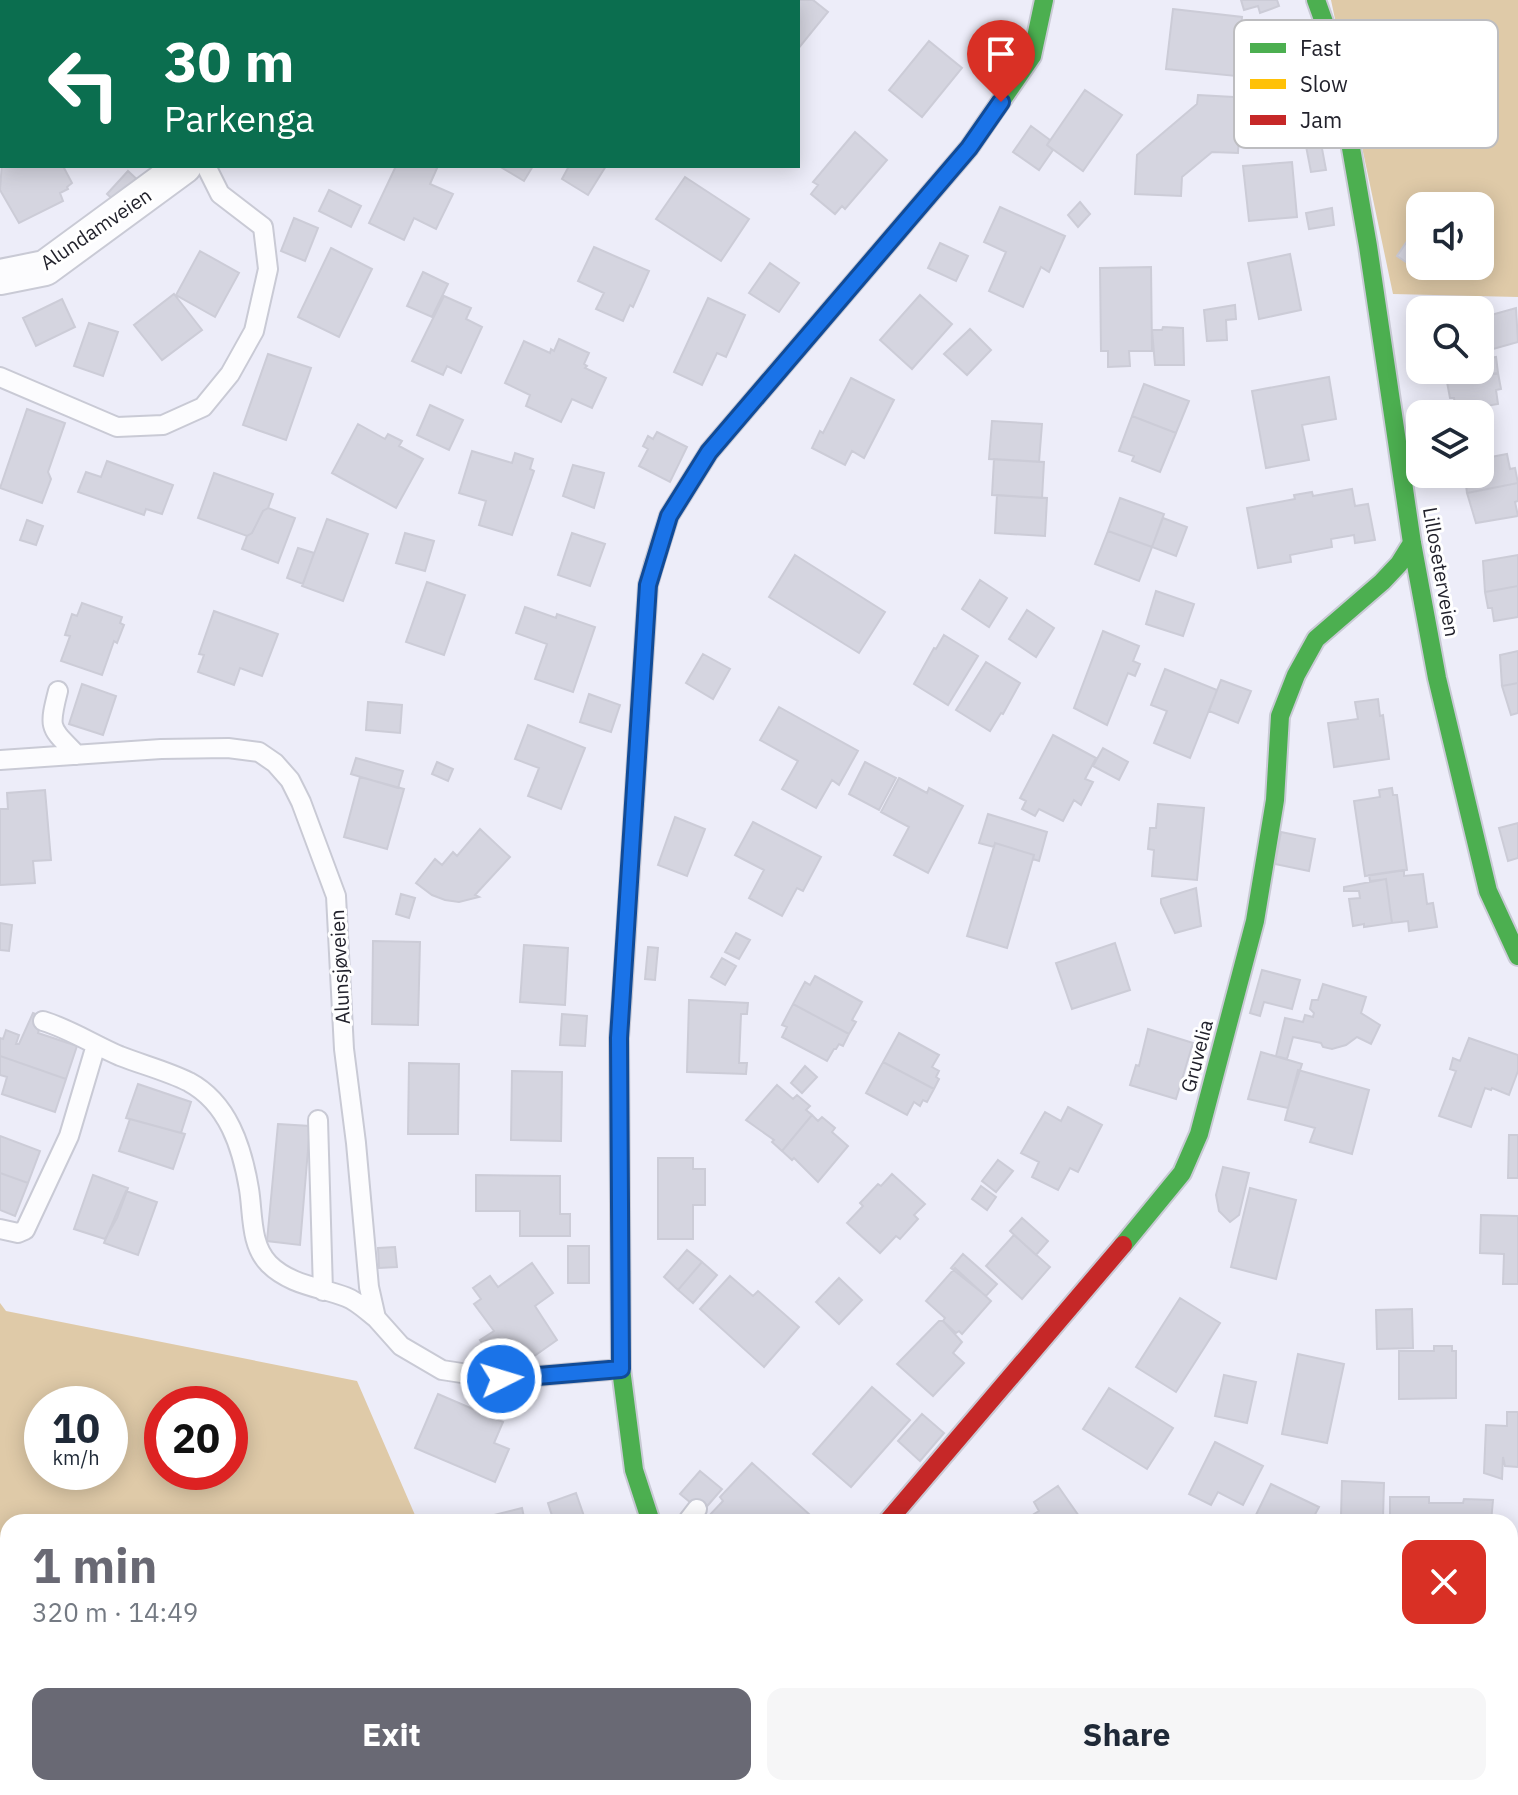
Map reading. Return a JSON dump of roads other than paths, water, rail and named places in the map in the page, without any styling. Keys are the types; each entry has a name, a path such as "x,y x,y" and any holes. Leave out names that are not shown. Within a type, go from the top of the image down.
{"street":[{"path":"648,1514 634,1470 621,1369 619,1038 648,585 669,516 709,452 969,148 1032,56 1044,0"},
{"name":"Lilloseterveien","path":"1316,0 1323,20"},
{"name":"Lilloseterveien","path":"1351,148 1412,543 1437,678 1488,891 1518,956"},
{"name":"Alundamveien","path":"0,277 45,268 181,168"},
{"name":"Gruvelia","path":"894,1514 1182,1173 1199,1134 1255,921 1275,800 1280,716 1296,675 1316,639 1382,582 1399,564 1412,543"}],"lane":[{"path":"0,377 117,427 163,425 203,407 230,374 254,331 268,269 263,227 220,194 207,168"},
{"path":"58,691 51,720 53,731 77,755"},
{"name":"Alunsjøveien","path":"0,760 228,748 259,752 275,763 290,780 336,896 344,1049 369,1287 376,1318"},
{"path":"43,1021 188,1081 210,1095 235,1135 249,1188 256,1242 267,1262 286,1277 349,1298 376,1318 401,1346 442,1370 501,1379 621,1369"},
{"path":"0,1229 18,1233 25,1230 69,1136 96,1045"},
{"path":"318,1120 323,1291"}]}
